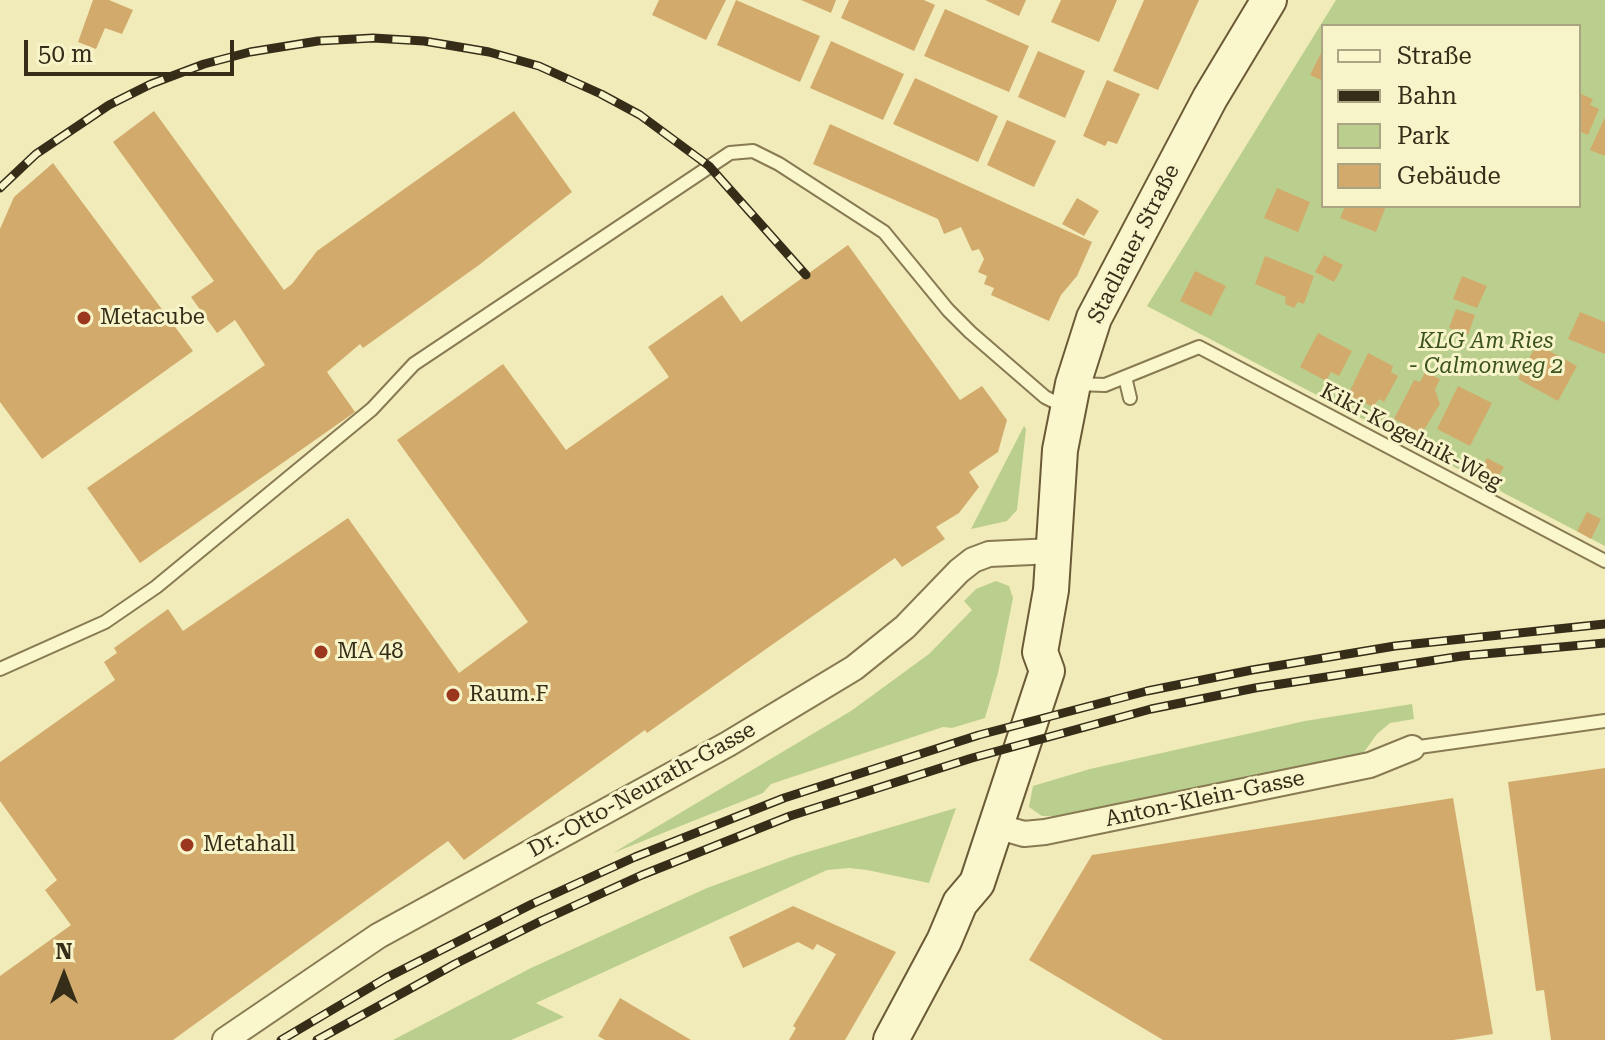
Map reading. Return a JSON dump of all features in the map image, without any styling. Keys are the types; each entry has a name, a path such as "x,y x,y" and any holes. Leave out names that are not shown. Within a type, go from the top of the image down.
{"main road":[{"name":"Stadlauer Straße","path":"891,1040 944,941 960,903 977,883 1047,671 1040,652 1051,590 1056,481 1070,396 1094,318 1216,86 1269,0"},
{"name":"Stadlauer Straße","path":"960,903 956,877 1024,666 1040,652"}],"street":[{"name":"Dr.-Otto-Neurath-Gasse","path":"225,1040 378,936 728,744 854,668 905,627 973,560 989,554 1053,551"},
{"name":"Anton-Klein-Gasse","path":"996,826 1024,834 1045,832 1370,765 1412,748"}],"lane":[{"path":"0,669 105,622 156,587 372,409 414,364 730,153 753,151 779,164 884,232 948,310 1045,397 1070,396 1125,377 1130,398"},
{"name":"Kiki-Kogelnik-Weg","path":"1125,377 1199,347 1605,561"},
{"path":"1412,748 1605,721"}],"green space":[{"name":"KLG Am Ries - Calmonweg 2","path":"1336,0 1605,0 1605,546 1147,306 1321,24 1321,208 1581,208 1581,24 1321,24"},
{"path":"1024,426 1017,510 1007,521 971,529"},
{"path":"996,581 1009,586 1013,598 998,673 985,718 952,728 943,727 771,784 763,793 613,853 851,711 929,654 972,610 964,601 976,589"},
{"path":"1412,704 1414,719 1390,723 1364,752 1356,756 1056,816 1042,816 1029,807 1033,786 1090,769 1305,721"},
{"path":"956,808 929,883 867,870 827,870 536,1003 564,1017 511,1040 393,1040 531,968 707,888 794,856"}],"building":[{"path":"93,0 109,0 133,10 122,34 105,28 96,49 78,42"},
{"path":"659,0 726,0 706,40 652,15"},
{"path":"736,0 820,36 800,82 717,45"},
{"path":"801,0 836,0 831,13"},
{"path":"849,0 924,0 935,5 914,51 841,18"},
{"path":"985,0 1026,0 1019,16"},
{"path":"1061,0 1117,0 1099,42 1051,22"},
{"path":"1144,0 1199,0 1158,90 1113,71"},
{"path":"945,9 1029,46 1009,92 924,56"},
{"path":"831,41 904,74 883,120 810,88"},
{"path":"1038,51 1085,71 1065,118 1018,97"},
{"path":"1321,53 1321,80 1310,75"},
{"path":"915,78 998,116 978,162 893,124"},
{"path":"1107,80 1140,94 1117,144 1108,141 1105,146 1083,136"},
{"path":"1581,94 1593,99 1590,105 1599,109 1588,135 1581,132"},
{"path":"154,111 284,290 317,251 514,111 572,192 479,265 363,348 360,344 327,372 355,412 140,563 87,488 265,365 235,320 217,333 191,297 214,281 113,142"},
{"path":"1605,117 1605,156 1590,150"},
{"path":"1007,120 1056,141 1034,187 987,165"},
{"path":"830,124 1092,242 1077,276 1061,295 1049,321 991,295 994,288 984,284 987,276 978,272 984,259 979,249 972,251 961,227 944,234 938,219 813,164"},
{"name":"Metacube","path":"53,163 193,351 42,459 0,402 0,229 14,197"},
{"path":"1277,188 1310,202 1298,232 1264,218"},
{"path":"1077,198 1099,211 1084,236 1062,224"},
{"path":"1344,208 1385,208 1376,232 1340,218"},
{"path":"848,245 960,400 982,386 1007,420 998,452 969,472 979,487 959,513 936,527 945,539 902,567 895,558 647,733 645,730 464,860 448,841 173,1040 0,1040 0,976 71,925 45,890 57,880 0,801 0,762 115,680 104,662 117,653 114,648 168,609 183,631 348,518 459,673 528,622 397,440 503,364 566,450 669,377 648,347 722,295 741,322"},
{"path":"1324,255 1343,265 1334,282 1315,272"},
{"path":"1265,256 1314,276 1304,304 1298,302 1294,308 1285,304 1286,297 1255,284"},
{"path":"1195,271 1226,286 1211,316 1180,301"},
{"path":"1462,276 1487,286 1477,308 1453,299"},
{"path":"1456,309 1475,315 1468,335 1449,328"},
{"path":"1580,312 1605,322 1605,354 1568,339"},
{"path":"1318,333 1352,351 1339,376 1331,372 1326,381 1300,367"},
{"path":"1537,344 1577,366 1558,401 1518,379"},
{"path":"1368,353 1393,366 1391,372 1398,376 1384,402 1379,399 1373,407 1348,395"},
{"path":"1425,372 1440,379 1435,390 1440,404 1422,433 1394,419 1414,380 1420,382"},
{"path":"1458,386 1492,403 1470,446 1437,429"},
{"path":"1487,458 1504,467 1495,482 1478,473"},
{"path":"1587,512 1601,519 1591,539 1577,531"},
{"path":"1605,768 1605,1040 1551,1040 1544,990 1536,991 1508,782"},
{"path":"1453,798 1493,1034 1453,1040 1163,1040 1029,960 1092,855"},
{"path":"793,906 896,952 845,1040 789,1040 796,1028 793,1026 836,954 817,944 813,950 798,942 743,968 729,937"},
{"path":"620,998 691,1040 605,1040 598,1036"}],"railway":[{"path":"0,188 36,154 109,105 151,84 204,64 250,52 318,41 373,38 424,41 489,52 539,66 640,115 709,166 806,275"},
{"path":"281,1040 386,978 532,904 635,857 784,798 979,735 1147,691 1252,670 1395,646 1605,624"},
{"path":"317,1040 455,964 642,875 790,816 972,758 1151,709 1255,688 1462,656 1605,643"}],"place":[{"name":"Metacube","path":"84,318"},
{"name":"MA 48","path":"321,652"},
{"name":"Raum.F","path":"453,695"},
{"name":"Metahall","path":"187,845"}]}
